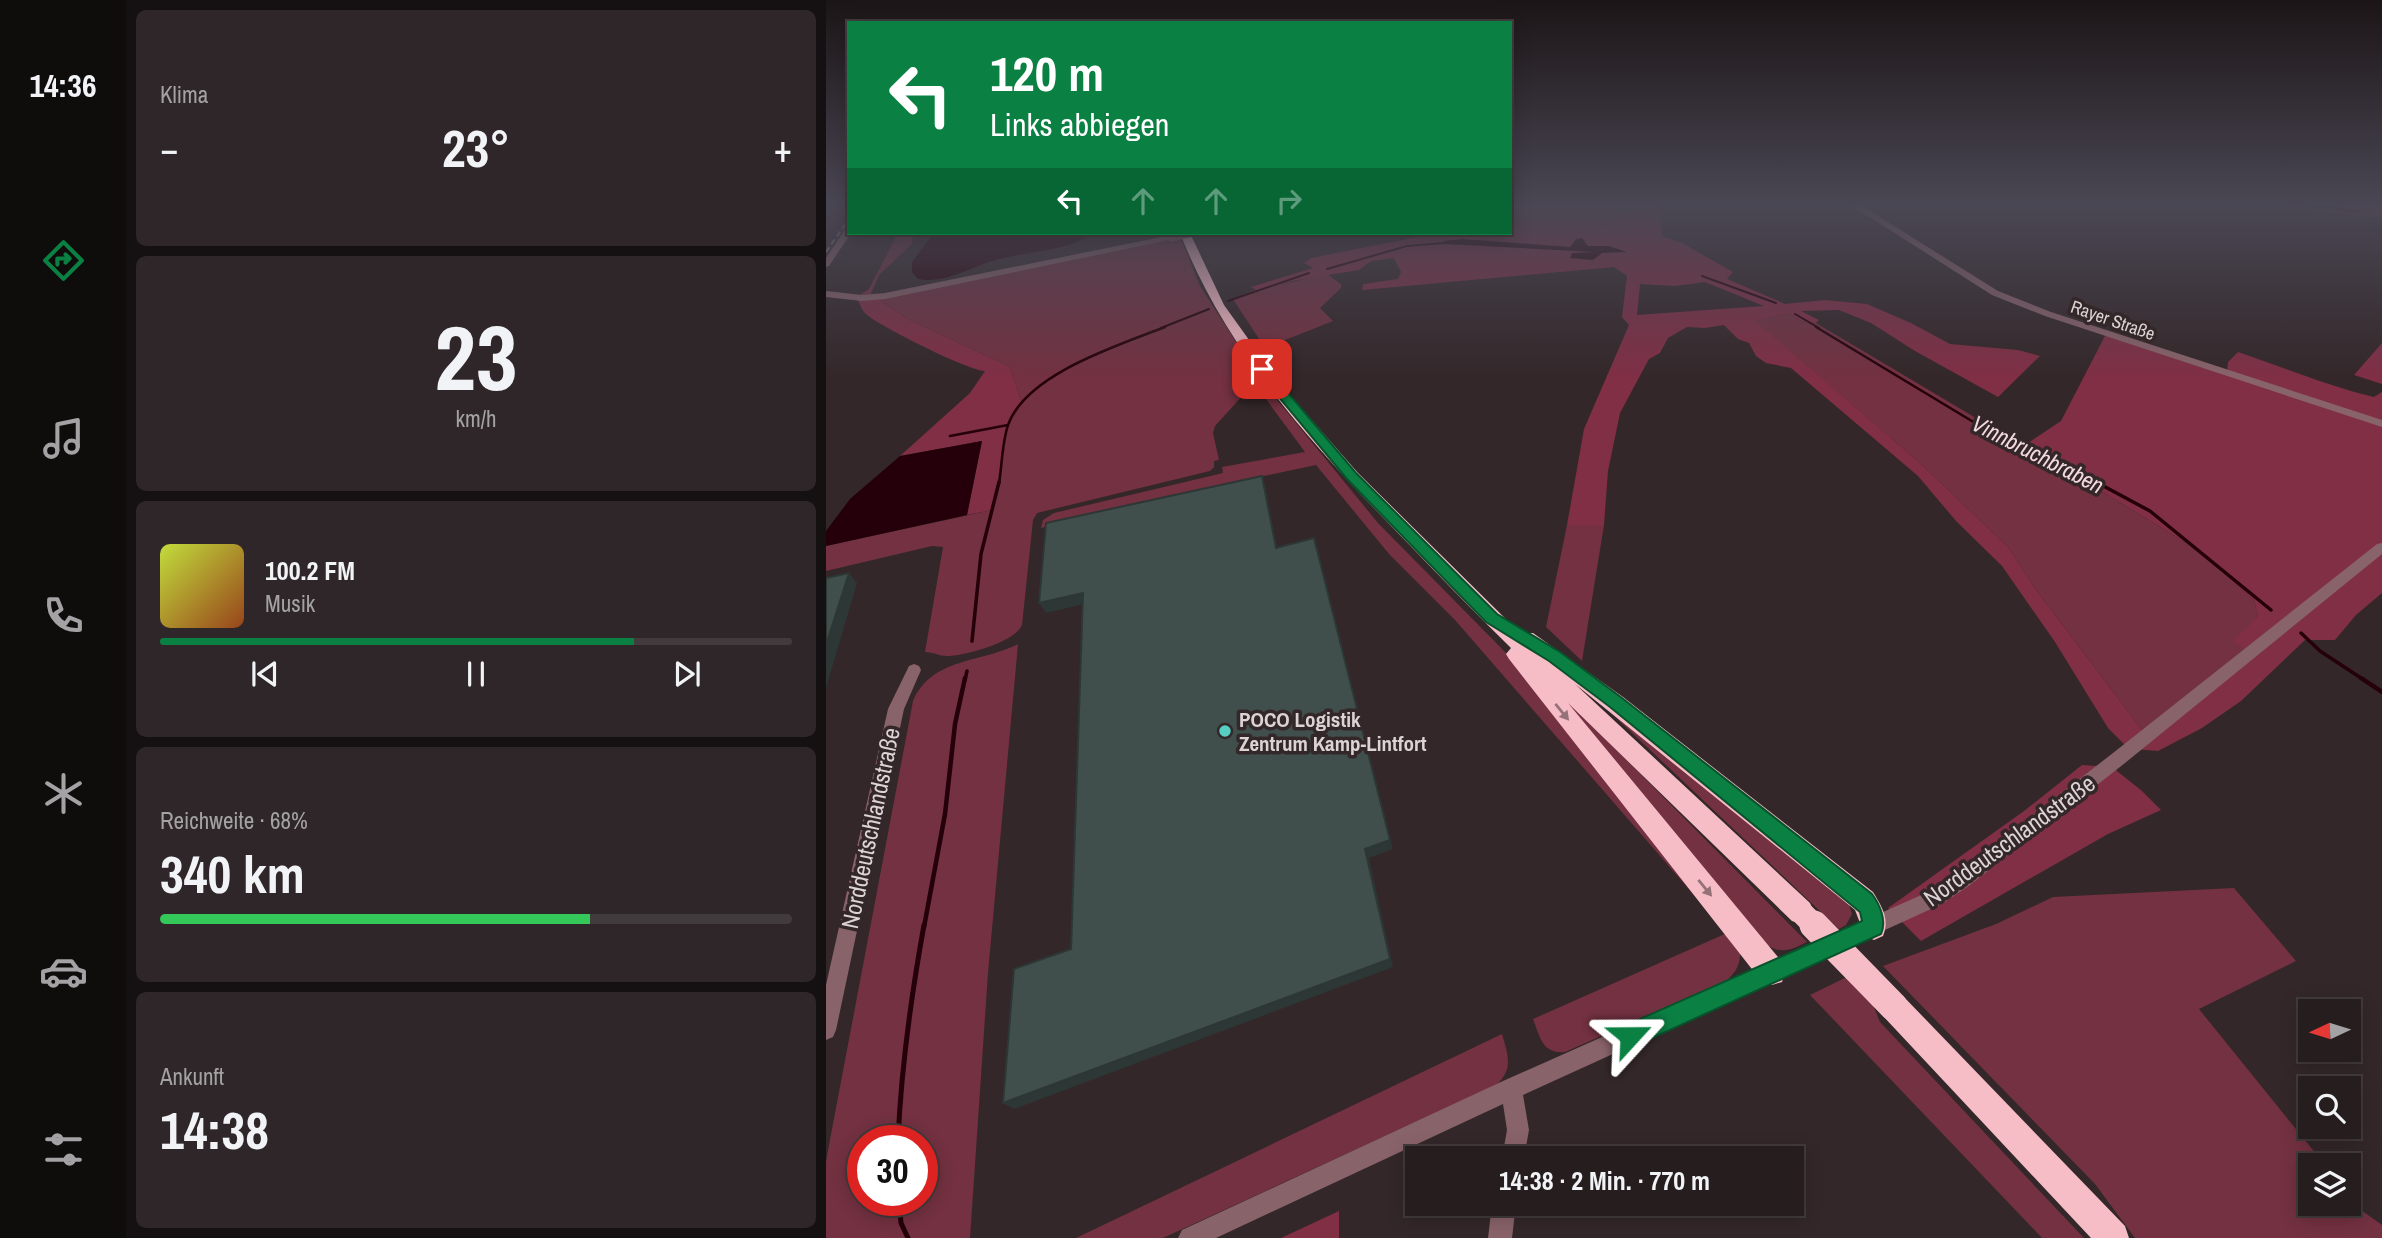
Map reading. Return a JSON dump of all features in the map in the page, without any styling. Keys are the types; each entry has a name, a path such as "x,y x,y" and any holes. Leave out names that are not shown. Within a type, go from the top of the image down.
{"highway":[{"path":"1196,262 1223,314 1277,389 1352,476 1492,618 1801,912 2113,1238"},
{"path":"1492,618 1555,656 1775,829 1864,901 1873,916 1874,927"},
{"path":"1492,618 1532,675 1772,972"}],"street":[{"path":"826,292 862,298 885,296 1049,262"},
{"name":"Rayer Straße","path":"1945,262 1995,293 2048,314 2382,424"},
{"name":"Norddeutschlandstraße","path":"1190,1238 1511,1089 1935,898 1964,879 2382,547"},
{"name":"Norddeutschlandstraße","path":"826,1030 896,709 914,670"},
{"path":"1511,1089 1518,1130 1515,1146"},
{"path":"1500,1238 1503,1216"}],"shaded area":[{"path":"883,262 893,262 879,275 870,296 858,296 869,289"},
{"path":"912,262 991,262 948,277 928,280 918,279 912,272"},
{"path":"1059,262 1190,262 1200,286 1260,379 1378,523 1510,657 1740,944 1738,965 1734,973 1726,981 1565,1052 1551,1050 1543,1043 1533,1019 1727,933 1455,620 1389,554 1316,465 1099,511 1041,528 1043,520 1054,513 1223,473 1222,467 1305,452 1254,383 1215,426 1213,433 1219,460 1214,461 1214,467 1210,471 1037,513 1033,520 1022,625 1018,631 977,651 944,656 925,652 943,547 932,546 826,571 826,546 992,510 1008,425 1022,404 1010,367 908,319 878,299"},
{"path":"1370,262 1359,270 1292,281 1258,291 1251,287 1313,268 1304,263"},
{"path":"1396,262 1715,262 1733,272 1727,279 1785,304 1825,300 1867,304 1950,344 2018,350 2040,356 1998,397 1871,323 1839,310 1801,311 1819,320 1816,323 1801,321 1788,313 1755,321 1920,463 2008,547 2037,591 2146,735 2130,750 2108,728 2055,642 2002,566 1956,521 1918,476 1791,368 1766,363 1756,356 1749,343 1738,339 1724,325 1687,327 1668,338 1660,353 1649,359 1620,413 1608,471 1604,525 1567,525 1584,429 1629,325 1622,317 1627,276 1614,267 1362,290 1363,284 1398,279 1401,272","holes":["1705,282 1764,306 1637,315 1640,284 1675,286"]},
{"path":"1327,274 1341,284 1341,288 1320,308 1333,321 1265,348 1233,299 1255,290"},
{"path":"878,299 908,319 1010,367 1022,404 1008,425 992,510 967,515 982,441 900,456 970,393 985,371 944,356 888,328 865,313 858,300"},
{"path":"1788,313 1801,321 1816,323 2023,446 2011,455 2073,474 2201,552 2254,600 2258,617 2251,652 2146,735 2037,591 2008,547 1920,463 1754,321"},
{"path":"2107,332 2227,372 2228,362 2238,352 2357,393 2374,397 2382,392 2382,593 2356,615 2335,640 2305,640 2241,701 2202,728 2158,751 2133,749 2250,652 2232,641 2258,617 2254,600 2201,552 2073,474 2010,455 2061,421"},
{"path":"2382,343 2382,384 2354,375"},
{"path":"982,441 967,515 826,546 826,531 850,499 900,456"},
{"path":"1567,525 1604,525 1582,661 1546,627"},
{"path":"1018,644 988,973 970,1238 826,1238 826,1162 913,701 921,687 932,676 959,663"},
{"path":"1592,695 1849,905 1852,914 1846,925 1839,929"},
{"path":"1568,701 1807,942 1783,950 1767,945 1564,703"},
{"path":"2082,765 2112,767 2161,810 2108,834 1921,941 1888,908 2024,811"},
{"path":"2234,888 2296,961 2199,1009 2298,1132 2298,1139 2304,1139 2315,1153 2298,1153 2298,1216 2361,1216 2361,1210 2382,1225 2382,1238 2135,1238 2095,1184 1883,966 1996,924 2053,897"},
{"path":"1859,971 1880,1022 2084,1238 2042,1238 1810,995"},
{"path":"1502,1034 1508,1061 1502,1079 1496,1085 1163,1238 1076,1238"},
{"path":"1339,1211 1339,1238 1281,1238"}],"building":[{"name":"POCO Logistik Zentrum Kamp-Lintfort","path":"1262,476 1276,548 1314,538 1390,840 1365,849 1390,959 1003,1103 1014,969 1071,949 1083,593 1039,603 1046,523"},
{"path":"849,573 826,645 826,578"}],"waterway":[{"path":"1327,269 1352,262"},
{"path":"1228,301 1309,273"},
{"name":"Vinnbruchbraben","path":"1702,276 1776,303"},
{"path":"1161,328 1209,309"},
{"name":"Vinnbruchbraben","path":"1795,314 1819,328"},
{"path":"1008,425 1018,407 1053,376 1100,352 1165,327"},
{"name":"Vinnbruchbraben","path":"1816,327 1990,432 2098,483"},
{"path":"950,436 1008,425"},
{"path":"999,484 1008,425"},
{"path":"972,641 981,554 999,482"},
{"name":"Vinnbruchbraben","path":"2098,483 2150,511 2271,610"},
{"name":"Vinnbruchbraben","path":"2301,633 2320,651 2364,680"},
{"path":"965,680 967,671"},
{"path":"924,927 945,814 955,724 965,678"},
{"name":"Vinnbruchbraben","path":"2364,680 2382,692"},
{"path":"899,1125 907,1033 924,925"},
{"path":"900,1216 908,1238"}],"place":[{"name":"POCO Logistik Zentrum Kamp-Lintfort","path":"1225,731"}],"route":[{"path":"1262,369 1352,476 1492,618 1555,656 1786,837 1869,908 1874,927 1630,1036"}]}
